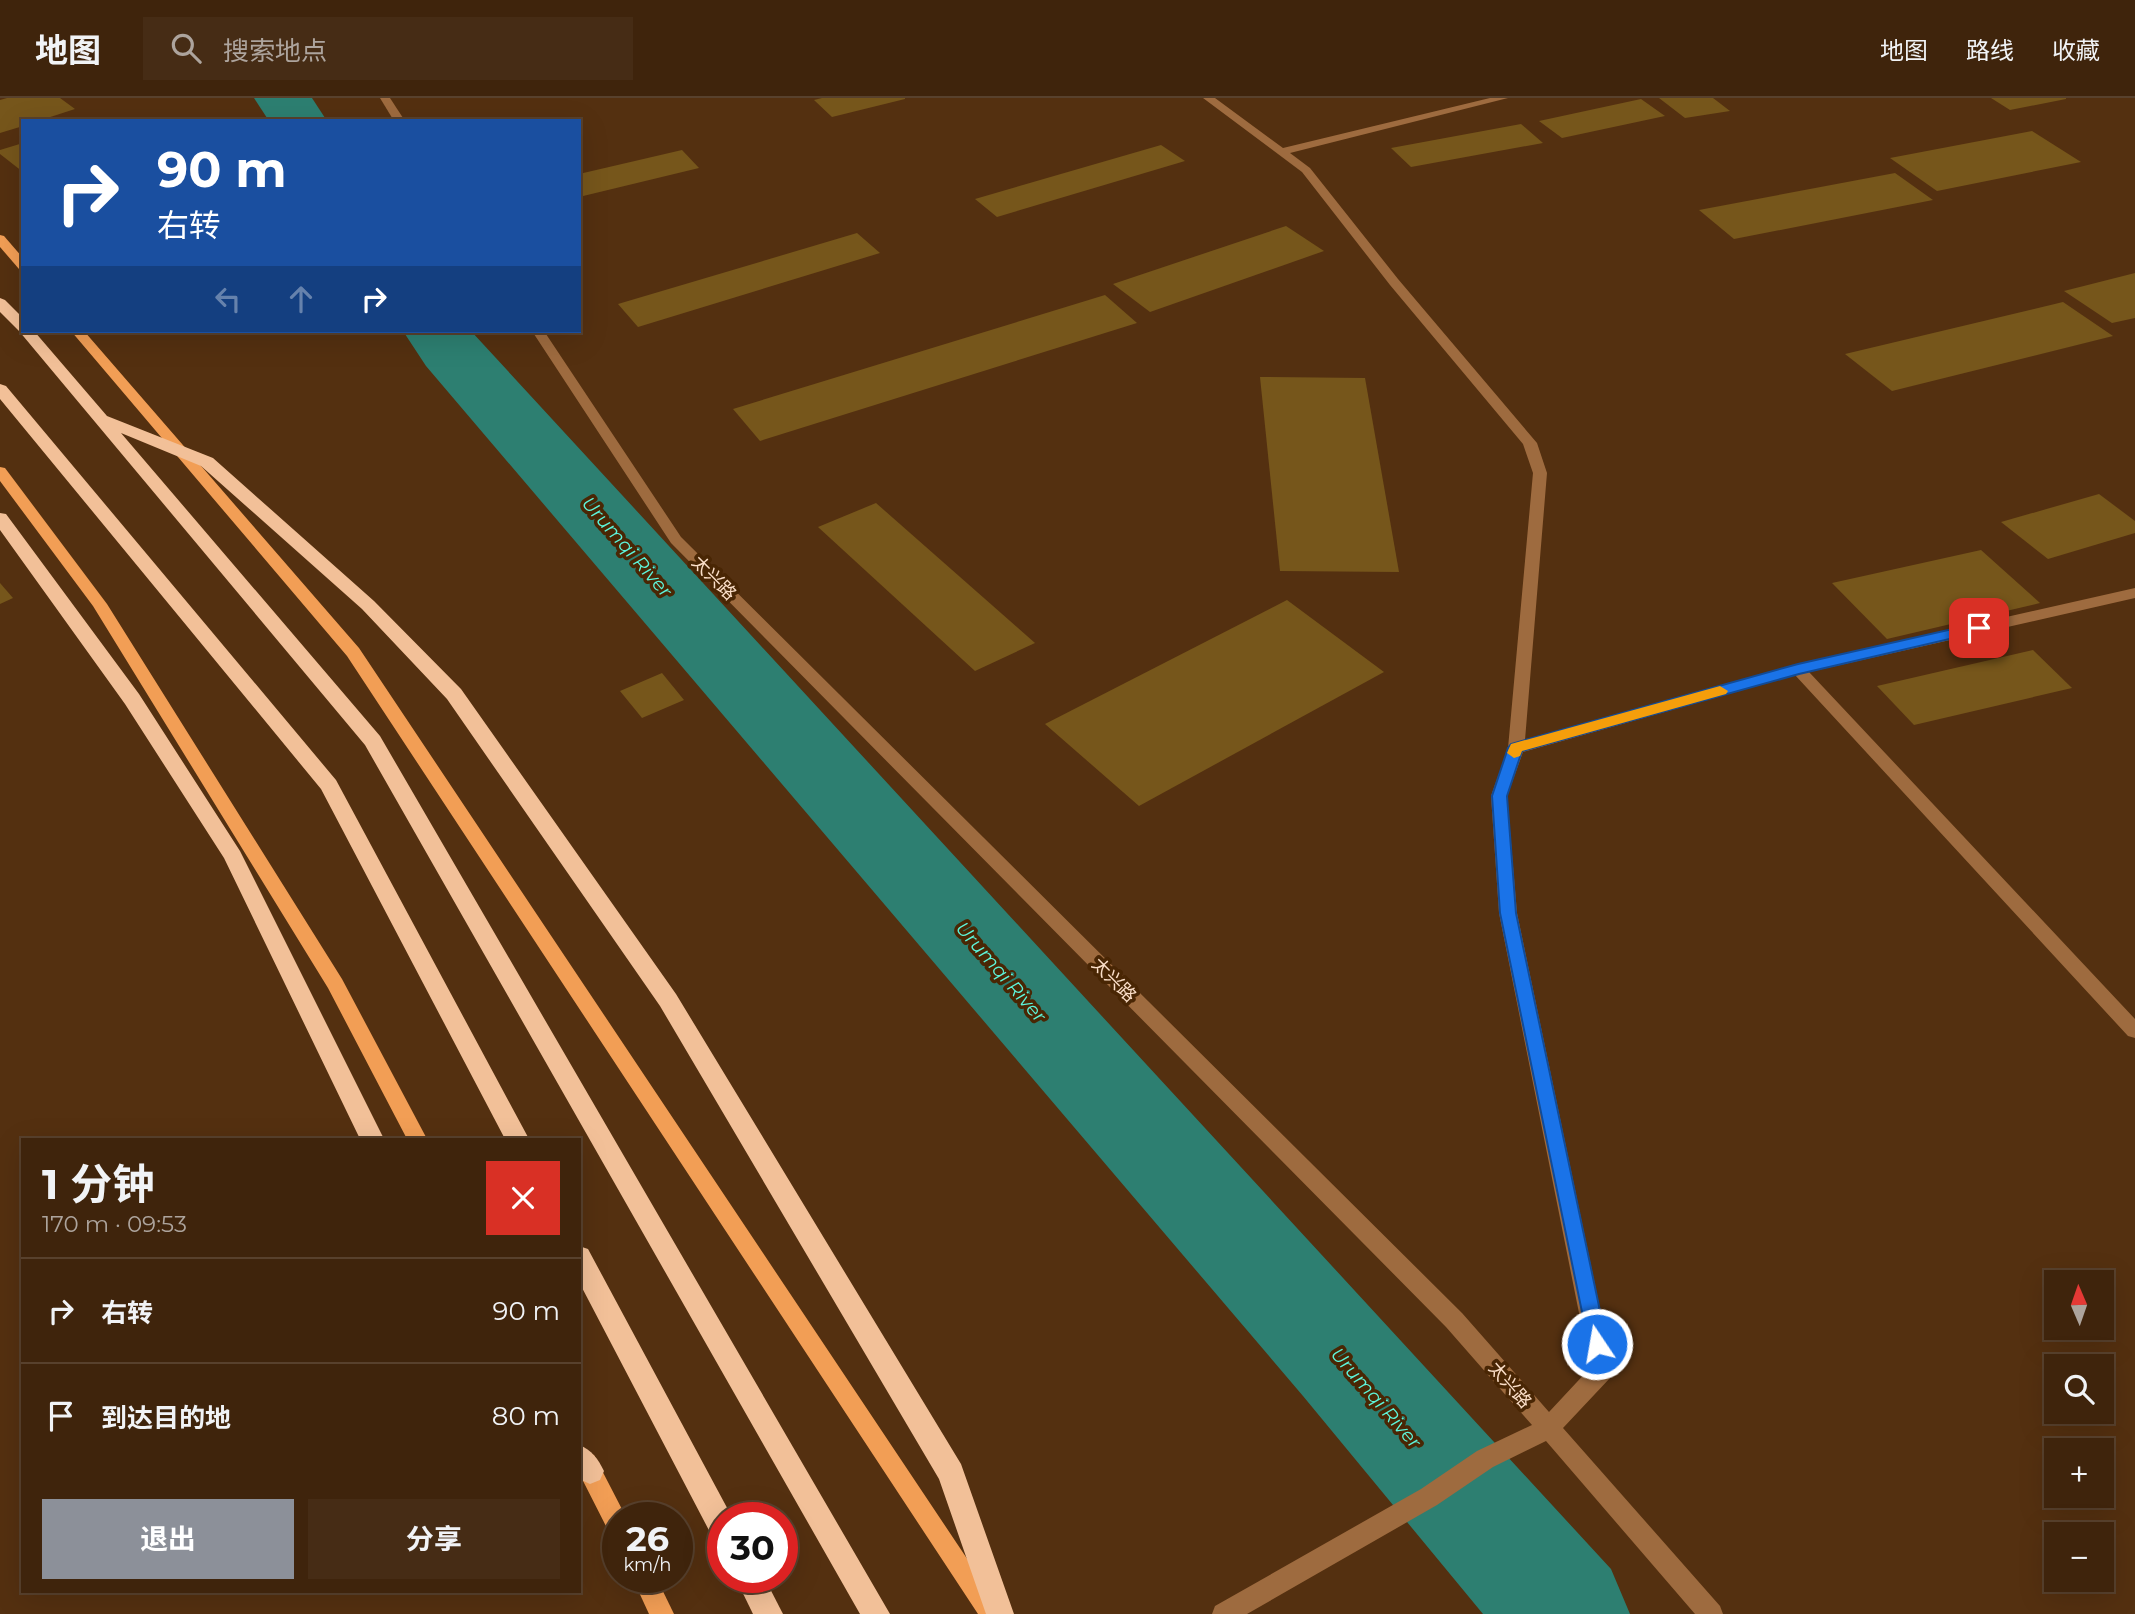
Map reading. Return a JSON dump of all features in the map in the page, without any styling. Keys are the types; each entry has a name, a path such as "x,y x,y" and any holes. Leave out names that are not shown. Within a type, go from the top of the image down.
{"highway":[{"path":"0,303 21,325"},
{"path":"28,333 373,741 876,1614"},
{"path":"0,389 329,785 516,1138"},
{"path":"104,420 207,462 368,605 454,694 668,1000 951,1473 1000,1614"},
{"path":"0,518 132,699 233,856 372,1138"},
{"path":"581,1261 709,1502"},
{"path":"757,1593 768,1614"}],"main road":[{"path":"0,239 21,264"},
{"path":"79,333 353,652 992,1614"},
{"path":"0,471 99,604 335,984 416,1138"},
{"path":"583,1460 605,1502"},
{"path":"652,1593 663,1614"}],"street":[{"path":"385,98 399,119"},
{"path":"1208,98 1306,170 1394,282 1530,443 1540,473 1516,748 1499,796 1508,913 1602,1371 1548,1429 1485,1459 1429,1497 1224,1614"},
{"path":"1280,152 1503,98"},
{"name":"太兴路","path":"539,333 676,540 1454,1320 1711,1614"},
{"path":"1516,748 1798,669 2135,593"},
{"path":"1798,669 2135,1031"}],"building":[{"path":"60,98 75,109 44,119 21,119 21,127 0,133 0,100"},
{"path":"1659,98 1713,98 1730,111 1685,118"},
{"path":"1991,98 2066,98 2066,99 2010,110"},
{"path":"905,99 832,117 814,100"},
{"path":"1641,99 1665,116 1562,138 1539,121"},
{"path":"1521,124 1543,143 1411,167 1391,148"},
{"path":"2032,131 2081,162 1937,191 1890,158"},
{"path":"21,144 21,170 0,154 0,150"},
{"path":"1161,145 1185,161 997,217 975,199"},
{"path":"682,150 699,168 581,197 581,174"},
{"path":"1895,173 1933,200 1734,239 1699,210"},
{"path":"1286,226 1324,251 1150,312 1113,284"},
{"path":"857,233 880,253 638,327 618,304"},
{"path":"2135,273 2135,318 2112,323 2064,291"},
{"path":"1105,295 1137,323 760,441 733,409"},
{"path":"2063,302 2113,336 1892,391 1845,354"},
{"path":"1260,377 1365,378 1399,572 1280,571"},
{"path":"2099,494 2135,521 2135,533 2048,559 2001,522"},
{"path":"876,503 1035,643 975,671 818,527"},
{"path":"1981,550 2040,603 1887,639 1832,583"},
{"path":"0,583 13,598 0,604"},
{"path":"1287,600 1384,672 1139,806 1045,724"},
{"path":"2033,650 2072,688 1914,725 1877,686"},
{"path":"662,673 684,700 642,718 620,691"}],"waterway":[{"name":"Urumqi River","path":"283,98 297,119"},
{"name":"Urumqi River","path":"438,333 450,351 1344,1359 1566,1614"}],"slow traffic":[{"path":"1514,753 1516,748 1720,691"}],"route":[{"path":"1597,1344 1508,913 1499,796 1516,748 1798,669 1979,628"}]}
